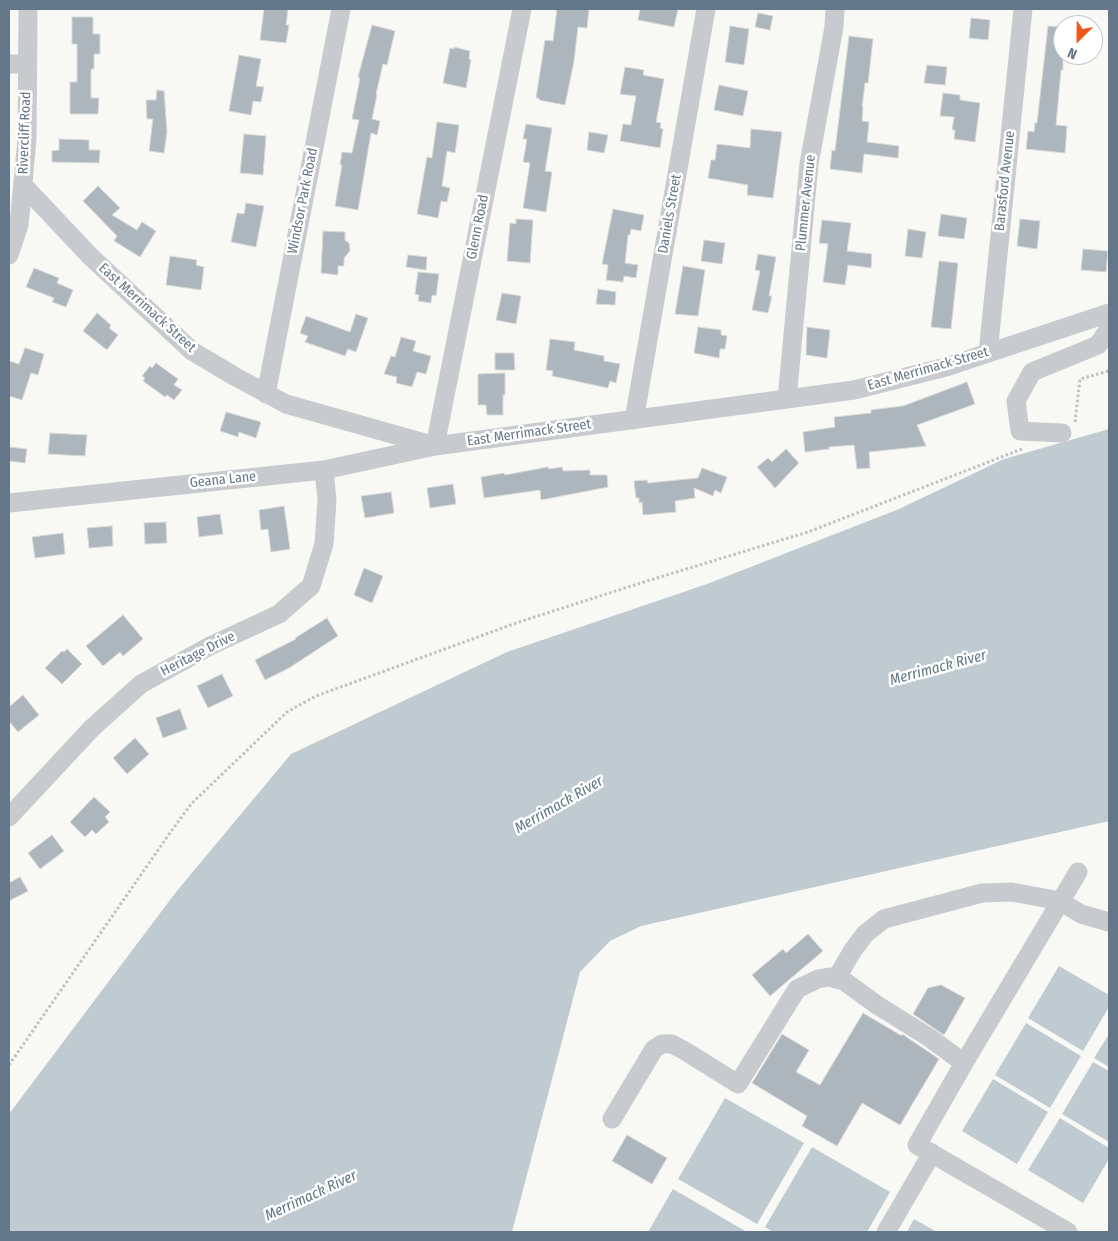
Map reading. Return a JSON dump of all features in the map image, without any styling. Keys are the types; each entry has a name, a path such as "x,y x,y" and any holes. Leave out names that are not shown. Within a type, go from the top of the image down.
{"street":[{"name":"Rivercliff Road","path":"9,255 19,225 27,139 18,64 28,9"},
{"name":"Windsor Park Road","path":"266,394 340,9"},
{"name":"Glenn Road","path":"435,446 522,9"},
{"name":"Daniels Street","path":"634,420 706,9"},
{"name":"Plummer Avenue","path":"787,399 809,164 834,27 835,9"},
{"name":"Barasford Avenue","path":"988,353 1023,9"},
{"name":"East Merrimack Street","path":"22,185 90,256 192,351 286,404 435,446 854,390 946,367 1109,313"},
{"path":"1062,434 1020,431 1016,401 1032,372 1098,345 1109,329"},
{"name":"Geana Lane","path":"9,503 324,470 435,446"},
{"name":"Heritage Drive","path":"9,817 92,728 141,684 210,646 279,614 311,586 324,544 327,500 324,470"},
{"path":"1068,1232 917,1145 1078,872"},
{"path":"836,979 852,950 884,918 982,893 1012,892 1060,901 1082,914 1109,922"},
{"path":"612,1119 654,1049 662,1044 672,1044 738,1084 797,989 829,976 844,982 930,1038 964,1063"},
{"path":"886,1232 932,1153"}],"path":[{"path":"1062,434 1074,430 1080,379 1109,371"},
{"path":"9,1064 192,803 287,712 316,696 519,622 808,532 1026,447"}],"water":[{"name":"Merrimack River","path":"1109,429 1109,821 641,926 610,941 580,972 512,1232 9,1232 9,1114 176,892 291,754 507,652 707,584 899,509 1004,459"},
{"path":"1059,966 1109,995 1109,1007 1083,1051 1028,1018"},
{"path":"1026,1023 1081,1056 1050,1108 995,1075"},
{"path":"1109,1034 1109,1067 1094,1058"},
{"path":"1093,1062 1109,1071 1109,1142 1062,1114"},
{"path":"993,1079 1048,1112 1017,1164 962,1131"},
{"path":"725,1098 804,1143 757,1224 678,1179"},
{"path":"1060,1118 1109,1148 1109,1159 1083,1203 1028,1170"},
{"path":"812,1147 890,1192 867,1232 773,1232 765,1227"},
{"path":"673,1189 747,1232 648,1232"},
{"path":"914,1219 937,1232 907,1232"}],"building":[{"path":"264,9 288,9 286,25 289,25 286,43 260,40"},
{"path":"557,9 589,9 587,28 578,27 574,61 565,105 536,98 545,40 553,41"},
{"path":"640,9 678,9 674,27 638,20"},
{"path":"758,13 773,16 770,30 755,27"},
{"path":"72,17 93,17 93,34 100,34 100,54 94,54 94,69 91,69 91,98 99,98 98,114 70,114 70,82 77,82 77,44 72,44"},
{"path":"971,18 990,20 988,40 969,38"},
{"path":"372,25 395,31 387,65 383,64 376,94 372,119 380,121 377,135 371,133 358,210 335,206 342,165 340,165 342,152 352,153 359,120 352,119 360,78 358,77"},
{"path":"730,26 749,29 744,65 725,62"},
{"path":"1048,26 1053,26 1053,65 1063,65 1056,125 1067,126 1065,153 1026,149 1028,131 1034,132 1035,123 1037,123"},
{"path":"849,36 873,39 868,83 865,83 862,107 862,121 869,122 867,142 899,146 898,158 864,154 862,173 830,169 832,150 835,151"},
{"path":"454,47 470,51 469,59 471,60 466,88 443,83 450,48 454,49"},
{"path":"239,55 261,59 256,86 264,87 261,102 253,101 251,115 229,111"},
{"path":"927,65 947,67 945,85 924,83"},
{"path":"625,67 644,70 643,75 664,79 656,122 661,123 660,128 663,129 660,148 620,141 623,124 631,125 636,96 620,94"},
{"path":"719,85 748,91 743,116 714,110"},
{"path":"157,90 164,91 167,132 164,153 149,151 153,119 147,119 146,100 156,100"},
{"path":"943,93 960,95 960,100 980,103 975,142 954,139 955,130 952,130 954,117 940,116"},
{"path":"437,122 459,125 455,153 447,151 442,186 450,188 447,202 441,201 438,218 417,214 427,157 432,158"},
{"path":"526,124 552,128 545,171 552,172 546,212 523,208 530,163 523,162 527,139 523,139"},
{"path":"751,129 782,132 773,198 747,195 748,185 708,178 711,160 715,160 717,144 750,148"},
{"path":"589,132 608,135 604,153 587,150"},
{"path":"244,134 266,136 263,175 240,173"},
{"path":"59,139 89,140 89,150 100,150 99,163 52,162 52,151 59,150"},
{"path":"98,186 120,208 112,215 137,230 142,222 156,231 140,257 114,241 117,236 83,201"},
{"path":"246,203 264,206 256,247 231,242 237,213 244,214"},
{"path":"613,209 644,215 641,231 631,229 630,235 628,235 625,263 638,265 636,278 624,276 623,282 606,280 608,265 602,264"},
{"path":"941,214 967,218 964,239 938,236"},
{"path":"516,219 533,220 530,263 507,261 510,223 516,224"},
{"path":"1020,219 1040,221 1037,249 1017,246"},
{"path":"822,220 851,223 847,251 872,254 871,268 848,265 845,285 823,282 828,244 819,243"},
{"path":"908,229 926,232 922,258 905,256"},
{"path":"323,231 345,232 345,240 349,243 350,251 344,258 344,266 338,266 338,275 321,273"},
{"path":"704,240 725,243 722,264 701,261"},
{"path":"1083,249 1108,251 1106,272 1081,270"},
{"path":"758,254 776,257 769,296 772,296 768,313 752,310 760,271 755,270"},
{"path":"408,255 427,257 426,270 406,267"},
{"path":"170,256 197,260 196,265 204,267 201,290 166,285"},
{"path":"939,261 958,263 951,329 931,327"},
{"path":"683,266 705,270 698,316 675,314"},
{"path":"34,268 59,278 57,283 73,290 66,307 52,302 54,298 26,287"},
{"path":"418,272 439,274 436,296 432,295 431,303 418,301 419,295 415,294"},
{"path":"598,289 616,292 615,305 596,304"},
{"path":"502,293 521,296 516,324 496,320"},
{"path":"97,313 111,325 109,328 118,335 107,350 83,331"},
{"path":"356,314 368,318 356,352 348,349 345,356 305,342 308,336 300,333 306,316 350,332"},
{"path":"698,327 721,330 721,335 727,336 725,349 720,349 719,358 694,353"},
{"path":"807,327 830,330 827,358 806,355"},
{"path":"401,337 416,341 413,351 431,356 426,374 417,372 412,387 396,383 397,377 384,374 391,356 395,357"},
{"path":"550,339 575,342 574,350 604,356 604,361 620,364 616,383 610,381 608,388 552,376 553,371 546,370"},
{"path":"25,348 44,354 38,375 31,373 22,400 9,396 9,361 19,364"},
{"path":"495,353 514,353 515,370 495,370"},
{"path":"156,363 178,379 174,385 182,390 174,400 167,395 165,397 143,381 145,378 142,376 150,366 152,368"},
{"path":"505,373 503,415 487,415 486,405 478,405 478,374"},
{"path":"967,382 975,404 917,425 926,446 869,452 870,468 857,469 854,445 829,447 829,449 805,452 803,432 835,427 834,417 871,413 871,410 903,406"},
{"path":"226,412 261,422 256,438 239,432 238,437 220,431"},
{"path":"50,433 87,435 85,456 48,454"},
{"path":"9,447 27,449 25,463 9,461"},
{"path":"786,449 799,463 775,488 757,467 768,458 772,462"},
{"path":"548,467 549,469 562,467 563,471 590,470 590,475 607,475 608,487 541,500 540,490 484,498 481,477 504,473 505,475"},
{"path":"702,468 727,477 721,493 715,490 713,496 694,488 695,498 675,501 676,512 643,515 642,502 639,503 639,498 636,498 634,481 647,480 648,483 698,478"},
{"path":"453,484 456,504 430,508 427,488"},
{"path":"391,492 394,513 365,518 361,496"},
{"path":"284,506 290,549 271,552 268,529 261,530 259,510"},
{"path":"220,514 223,534 199,537 197,517"},
{"path":"166,522 167,543 145,544 144,523"},
{"path":"112,526 113,546 89,548 87,528"},
{"path":"63,533 65,554 35,558 32,537"},
{"path":"364,568 383,576 372,603 354,595"},
{"path":"123,615 143,639 123,656 120,652 103,666 86,646"},
{"path":"327,618 338,636 289,668 265,680 255,660 296,639"},
{"path":"67,649 82,664 62,684 45,668 62,651 64,652"},
{"path":"222,674 233,696 208,708 197,686"},
{"path":"23,695 39,715 18,732 9,721 9,707"},
{"path":"180,709 187,729 163,738 156,718"},
{"path":"135,738 149,754 127,774 113,758"},
{"path":"94,797 110,812 105,817 109,822 96,834 92,830 85,837 70,822"},
{"path":"52,835 64,851 40,869 28,853"},
{"path":"20,877 28,891 9,901 9,883"},
{"path":"808,934 823,951 770,996 752,975 783,949 786,953"},
{"path":"941,985 965,998 944,1035 913,1014 928,988"},
{"path":"863,1013 902,1036 902,1034 939,1059 900,1125 862,1103 837,1146 802,1126 807,1116 752,1083 782,1034 809,1050 796,1072 820,1085"},
{"path":"627,1135 667,1158 652,1184 612,1161"}]}
